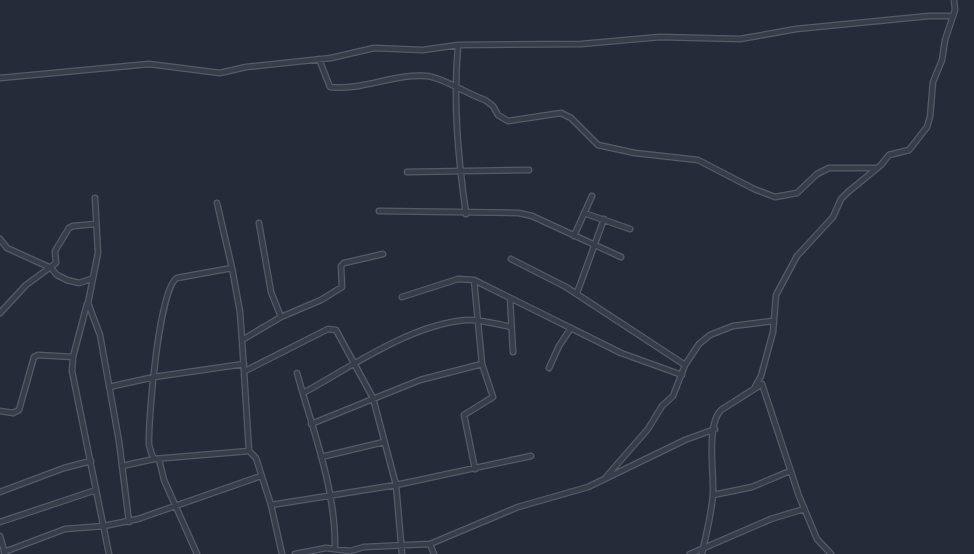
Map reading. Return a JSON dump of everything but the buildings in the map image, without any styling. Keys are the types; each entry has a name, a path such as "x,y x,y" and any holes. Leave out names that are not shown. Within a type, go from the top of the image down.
{"street":[{"path":"755,387 761,376 770,341 778,290 797,256 833,217 841,199 889,155 909,150 927,127 930,117 933,82 942,60 954,0"},
{"path":"0,78 149,64 220,73 246,67 319,59 374,48 416,50 458,45 581,44 660,37 740,39 796,29 928,16 952,16"},
{"path":"458,45 454,88 460,171 466,214"},
{"path":"319,59 329,86 332,87 360,85 396,78 428,76 489,102 498,115 508,121 561,113 571,118 598,145 635,153 698,160 754,189 775,197 797,194 817,174 829,168 877,168"},
{"path":"407,172 529,170"},
{"path":"574,236 592,196"},
{"path":"95,198 98,253 91,279 88,303 73,357 72,371 109,554"},
{"path":"217,203 240,312 249,451 256,458 271,505 282,554"},
{"path":"379,211 466,214 519,213 532,216 621,257"},
{"path":"584,212 630,229"},
{"path":"577,293 604,219"},
{"path":"259,223 271,292 281,317"},
{"path":"0,313 26,286 56,263 55,251 69,228 96,224"},
{"path":"0,239 7,248 51,268 57,275 75,283 91,279"},
{"path":"242,340 281,317 321,300 341,288 341,266 344,263 383,254"},
{"path":"511,259 577,293 685,365"},
{"path":"197,554 174,506 157,459 149,445 154,377 162,316 172,280 232,268"},
{"path":"402,297 458,278 474,280 622,353 682,375"},
{"path":"474,280 482,364 493,398 466,413 464,418 475,469"},
{"path":"510,298 513,352"},
{"path":"88,303 98,324 122,466 129,522"},
{"path":"303,393 416,332 459,320 477,320 511,327"},
{"path":"605,478 648,429 662,406 673,396 685,365 699,344 719,331 734,326 772,321"},
{"path":"549,368 559,346 571,328"},
{"path":"245,371 332,329 336,330 373,398 396,485 402,554"},
{"path":"0,411 17,412 34,357 38,355 73,357"},
{"path":"109,387 154,377 244,364"},
{"path":"311,424 420,380 482,364"},
{"path":"298,373 331,496 335,526 335,549"},
{"path":"702,552 713,495 711,453 717,416 721,410 755,387 763,385 790,472 816,539 831,554"},
{"path":"296,554 335,549 350,552 400,545 430,544 518,508 588,487 685,440 715,429"},
{"path":"321,457 384,442"},
{"path":"122,466 157,459 249,451"},
{"path":"271,505 396,485 531,456"},
{"path":"0,492 64,468 91,461"},
{"path":"713,495 752,487 790,472"},
{"path":"0,536 4,553 65,529 129,522 261,476"},
{"path":"0,522 96,490"},
{"path":"690,554 702,552 771,519 804,509"},
{"path":"430,544 434,554"}]}
